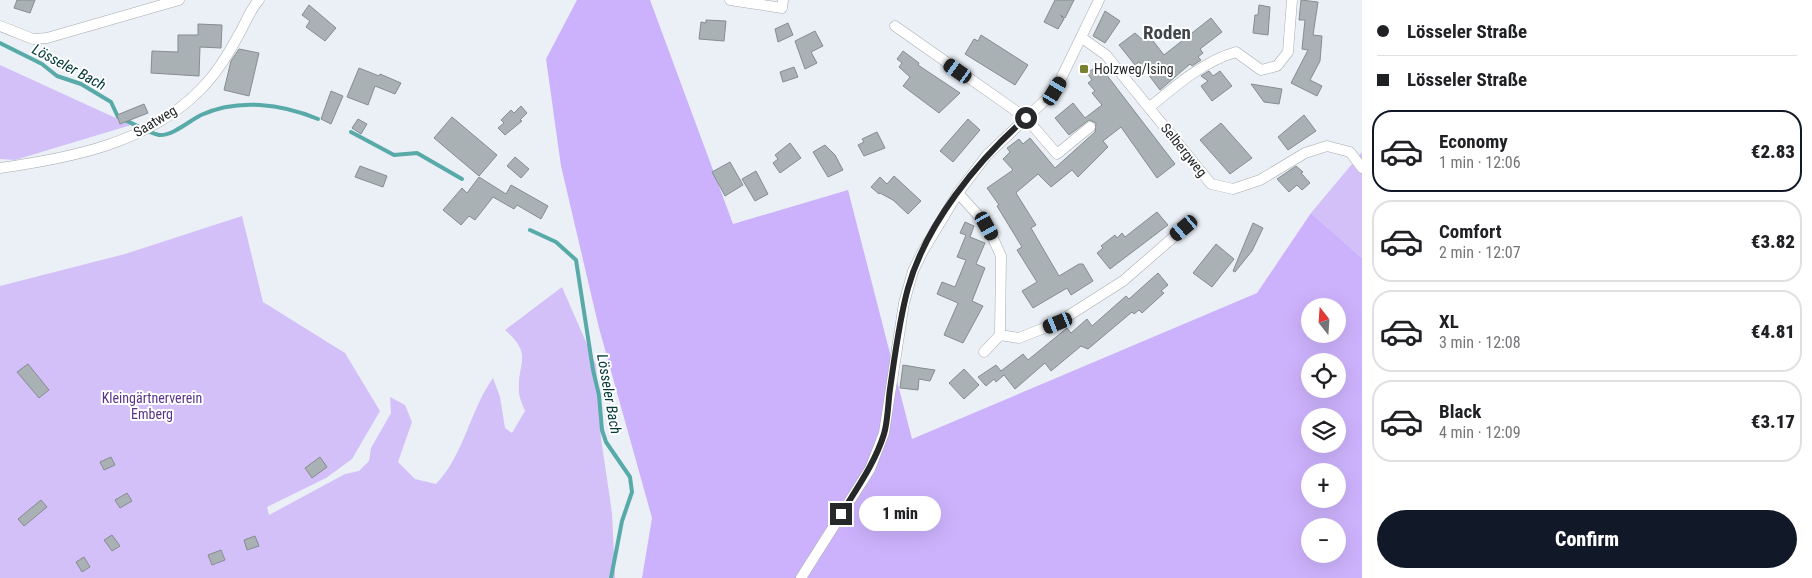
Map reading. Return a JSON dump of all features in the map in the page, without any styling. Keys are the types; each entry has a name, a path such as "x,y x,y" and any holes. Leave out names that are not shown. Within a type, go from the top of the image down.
{"street":[{"path":"0,26 33,38 47,38 179,0"},
{"name":"Saatweg","path":"0,168 64,158 117,142 152,126 169,115 201,89 237,39 256,0"},
{"path":"730,0 782,4"},
{"path":"801,578 870,469 884,433 897,339 913,271 932,232 958,193 987,155 1055,91 1099,0"},
{"path":"1150,107 1179,82 1224,56 1236,52 1261,70 1277,66 1288,52 1292,0"},
{"path":"895,26 1026,118 1057,154 1090,127"},
{"name":"Selbergweg","path":"1082,38 1106,55 1211,184 1233,189 1260,180 1304,153 1327,146 1350,152 1362,168"},
{"path":"958,193 987,226 1001,256 1000,335 984,352"},
{"path":"1000,335 1020,338 1058,323 1122,281 1184,228"}],"green space":[{"path":"0,65 131,125 15,160 0,159"},
{"path":"1362,152 1362,258 1311,213"},
{"name":"Kleingärtnerverein Emberg","path":"242,216 263,302 345,353 380,411 352,459 326,478 267,507 269,515 345,474 359,471 369,461 371,448 391,413 390,397 405,405 412,422 398,462 415,479 436,484 446,472 460,446 478,404 493,378 500,397 505,428 512,433 525,411 519,392 522,353 514,339 505,330 562,287 596,365 601,438 612,513 615,578 0,578 0,286 125,254"}],"shaded area":[{"path":"577,0 650,0 733,224 848,190 912,439 1257,293 1311,213 1362,258 1362,578 642,578 652,518 599,328 561,166 546,59"}],"building":[{"path":"17,0 35,0 30,13 14,8"},
{"path":"1055,0 1074,0 1065,18 1060,15 1064,19 1058,29 1044,22"},
{"path":"1301,0 1318,2 1313,35 1322,36 1320,61 1310,80 1322,86 1317,96 1291,83 1308,50 1302,49 1305,20 1299,20"},
{"path":"309,5 336,28 325,41 306,27 310,21 302,15"},
{"path":"1259,5 1270,7 1268,35 1253,33 1255,15 1258,15"},
{"path":"1105,11 1120,21 1105,43 1093,36"},
{"path":"1211,18 1222,32 1200,49 1203,53 1198,57 1201,60 1192,66 1190,64 1160,90 1139,62 1135,65 1119,45 1135,33 1144,41 1150,37 1164,55"},
{"path":"706,20 726,21 724,41 699,39 701,22 706,23"},
{"path":"788,23 793,35 778,42 775,29"},
{"path":"198,24 222,25 221,48 200,47 199,76 151,73 152,51 178,52 178,35 198,35"},
{"path":"815,31 823,46 811,52 817,63 805,69 795,41"},
{"path":"981,35 1028,65 1015,85 965,54 974,39 978,41"},
{"path":"239,49 259,53 249,96 224,90 231,61"},
{"path":"903,51 919,63 918,65 960,93 939,113 903,86 910,77 899,67 902,63 897,59"},
{"path":"1099,65 1175,164 1157,178 1121,127 1103,141 1108,147 1078,177 1072,170 1051,187 1038,174 1016,193 1036,225 1031,228 1059,276 1079,264 1083,264 1093,281 1071,295 1067,288 1033,308 1022,291 1037,282 1017,250 1022,247 997,206 999,205 987,188 1013,170 1003,159 1010,152 1007,148 1019,139 1023,144 1030,138 1055,168 1095,132 1096,123 1089,120 1069,135 1055,118 1073,103 1085,118 1102,105 1092,93 1095,91 1088,83 1092,80 1087,73"},
{"path":"794,67 798,77 783,82 780,72"},
{"path":"359,68 401,83 395,94 375,86 368,105 347,97"},
{"path":"1209,71 1213,76 1220,71 1232,86 1212,101 1201,86 1208,81 1201,76"},
{"path":"1251,84 1282,89 1279,104 1264,102"},
{"path":"331,91 343,96 331,124 321,119"},
{"path":"144,104 148,113 120,124 117,115"},
{"path":"521,106 527,113 520,120 522,121 505,135 498,128 504,123 501,120 511,110 514,113"},
{"path":"1304,115 1316,131 1288,150 1278,137"},
{"path":"452,117 497,155 479,176 434,138"},
{"path":"358,119 367,124 361,134 352,128"},
{"path":"968,119 980,130 953,162 940,151"},
{"path":"1221,123 1252,158 1230,174 1200,140"},
{"path":"877,132 885,148 864,156 858,145 864,142 862,139"},
{"path":"790,143 801,158 780,173 773,163 778,159 775,155"},
{"path":"825,145 835,155 843,170 828,177 813,152"},
{"path":"515,157 529,169 521,178 507,166"},
{"path":"730,162 743,185 725,196 712,172"},
{"path":"360,166 387,176 383,187 355,177"},
{"path":"1296,166 1303,172 1301,173 1310,183 1302,190 1297,185 1289,192 1277,179"},
{"path":"756,171 768,194 755,201 742,179"},
{"path":"894,176 921,201 908,214 893,200 879,194 871,187 880,177 887,184"},
{"path":"479,177 506,194 511,185 548,206 541,219 517,205 514,209 493,197 475,220 469,216 461,225 443,210 462,188 467,193"},
{"path":"1157,212 1168,225 1110,269 1097,253 1103,248 1101,246 1115,235 1117,238 1122,233 1125,237"},
{"path":"965,222 974,226 970,237 985,243 976,264 985,268 972,301 983,306 963,343 944,335 958,303 937,294 942,282 955,287 966,260 957,257 966,235 960,233"},
{"path":"1253,223 1263,228 1252,251 1235,272 1233,271"},
{"path":"1216,244 1234,259 1212,287 1193,273"},
{"path":"1158,273 1168,285 1161,291 1164,293 1142,313 1139,310 1134,314 1132,312 1088,349 1081,346 1051,371 1045,363 1015,389 1004,375 996,382 994,379 986,386 978,377 996,365 1001,371 1023,354 1028,360 1067,328 1071,333 1087,319 1092,326 1126,296 1129,299"},
{"path":"28,364 49,390 39,398 17,372"},
{"path":"903,365 935,370 930,381 919,379 918,390 900,388"},
{"path":"964,369 979,385 964,399 949,383"},
{"path":"111,457 115,465 104,470 100,462"},
{"path":"320,457 327,467 312,478 305,468"},
{"path":"127,493 132,501 120,508 115,500"},
{"path":"41,500 47,507 24,526 18,519"},
{"path":"112,535 120,546 112,551 104,540"},
{"path":"255,536 259,546 247,550 244,540"},
{"path":"221,550 225,560 212,565 208,555"},
{"path":"84,557 90,567 82,572 76,562"}],"waterway":[{"name":"Lösseler Bach","path":"0,43 42,64 57,76 81,84 111,102 118,117 160,135 171,133 201,115 230,106 260,105 275,107 318,119"},
{"name":"Lösseler Bach","path":"351,132 394,155 417,153 462,179"},
{"name":"Lösseler Bach","path":"530,230 556,242 576,260 593,370 599,395 602,430 606,442 630,477 632,492 622,521 611,578"}],"place":[{"name":"Holzweg/Ising","path":"1084,69"}],"district":[{"name":"Roden","path":"1167,32"}],"route":[{"path":"841,514 870,469 884,433 897,339 913,271 932,232 972,174 1001,140 1026,118"}]}
